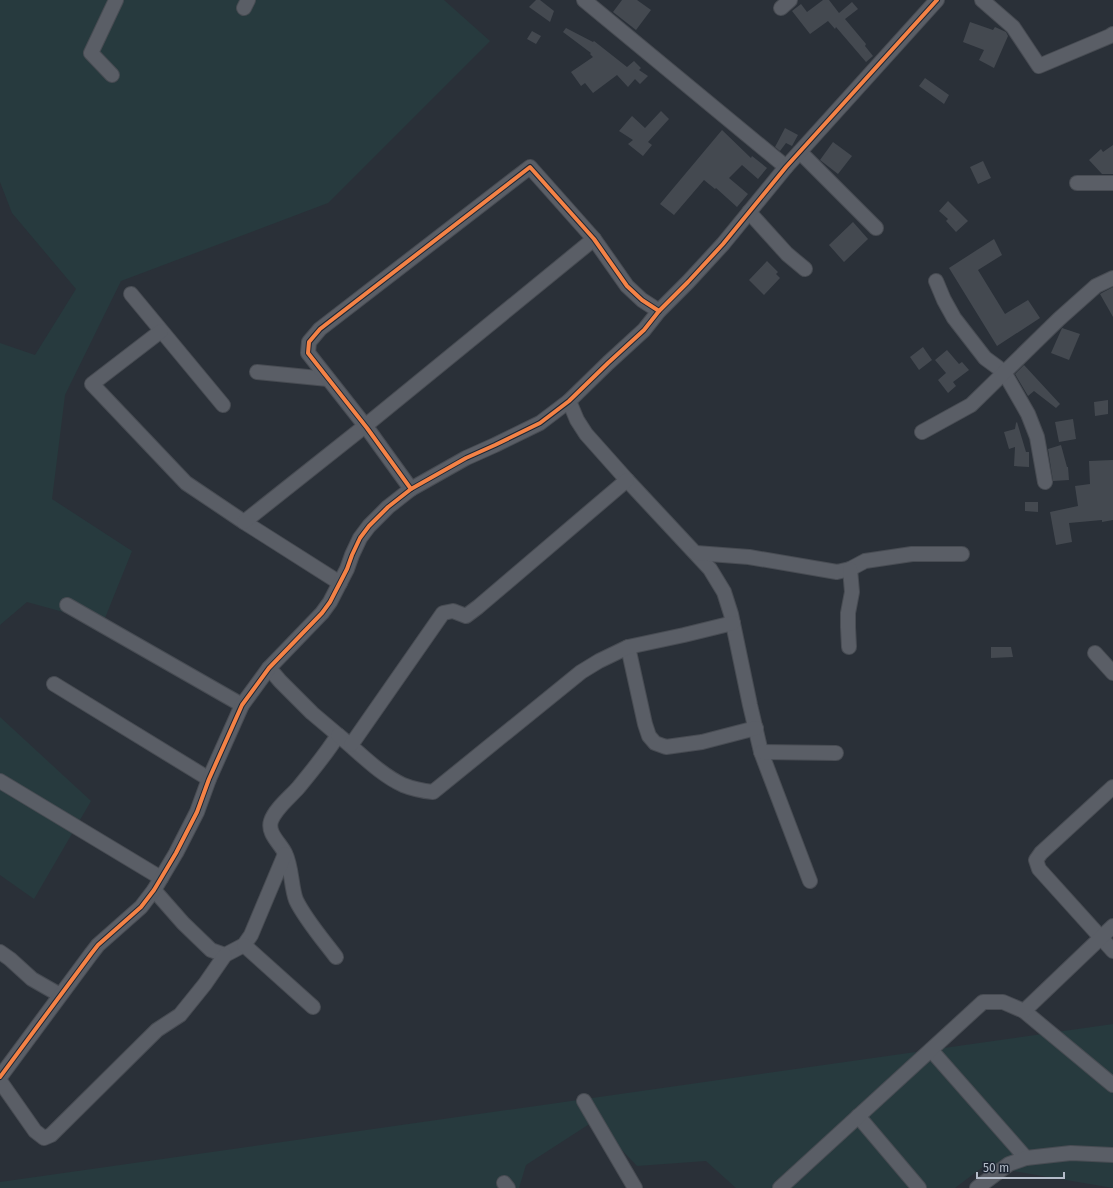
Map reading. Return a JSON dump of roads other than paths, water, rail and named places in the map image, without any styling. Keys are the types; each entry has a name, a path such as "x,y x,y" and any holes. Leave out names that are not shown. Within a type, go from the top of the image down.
{"street":[{"path":"112,75 91,53 116,0"},
{"path":"584,0 786,167"},
{"path":"0,1077 98,945 141,908 154,890 197,812 209,779 242,705 269,668 322,613 340,583 360,538 369,526 388,507 411,490 466,458 540,423 569,402 644,330 659,311 723,244 786,167 937,0"},
{"path":"982,0 1013,27 1039,66 1113,34"},
{"path":"800,152 876,228"},
{"path":"411,490 365,426 308,353 309,342 320,329 530,167 594,239 627,286 642,300 659,311"},
{"path":"1077,183 1113,183"},
{"path":"749,212 787,254 805,269"},
{"path":"244,522 365,426 594,239"},
{"path":"922,432 971,405 1059,319 1096,286 1113,278"},
{"path":"936,281 954,318 985,358 1004,372 1028,414 1037,437 1045,482"},
{"path":"131,294 223,405"},
{"path":"161,331 92,384 186,483 340,583"},
{"path":"257,372 328,379"},
{"path":"569,402 577,420 586,434 696,553 718,580 724,592 733,623 761,752 810,880"},
{"path":"351,745 443,613 453,611 466,616 627,480"},
{"path":"696,553 749,557 837,572 850,569 865,561 912,554 962,554"},
{"path":"849,647 848,620 852,592 850,569"},
{"path":"66,605 242,705"},
{"path":"269,668 312,713 380,771 402,785 417,790 434,792 581,672 599,661 628,647 684,636 733,623"},
{"path":"628,647 644,724 649,736 655,743 666,747 702,742 756,728"},
{"path":"1095,653 1113,673"},
{"path":"54,684 209,779"},
{"path":"336,958 303,912 296,899 285,854 272,834 270,826 272,819 277,812 330,749 338,735"},
{"path":"761,752 836,754"},
{"path":"0,781 161,878"},
{"path":"1113,787 1041,853 1036,860 1039,869 1113,951"},
{"path":"0,1081 35,1131 44,1138 51,1136 157,1030 180,1015 205,984 225,954 244,945 251,934 285,854"},
{"path":"154,890 183,923 211,950 225,954"},
{"path":"1024,1011 1113,926"},
{"path":"244,945 313,1007"},
{"path":"0,952 32,979 60,995"},
{"path":"780,1188 983,1002 1003,1002 1024,1011 1113,1085"},
{"path":"931,1050 1026,1158"},
{"path":"584,1101 635,1188"},
{"path":"858,1116 919,1188"},
{"path":"977,1188 1008,1164 1026,1158 1071,1153 1113,1155"}]}
